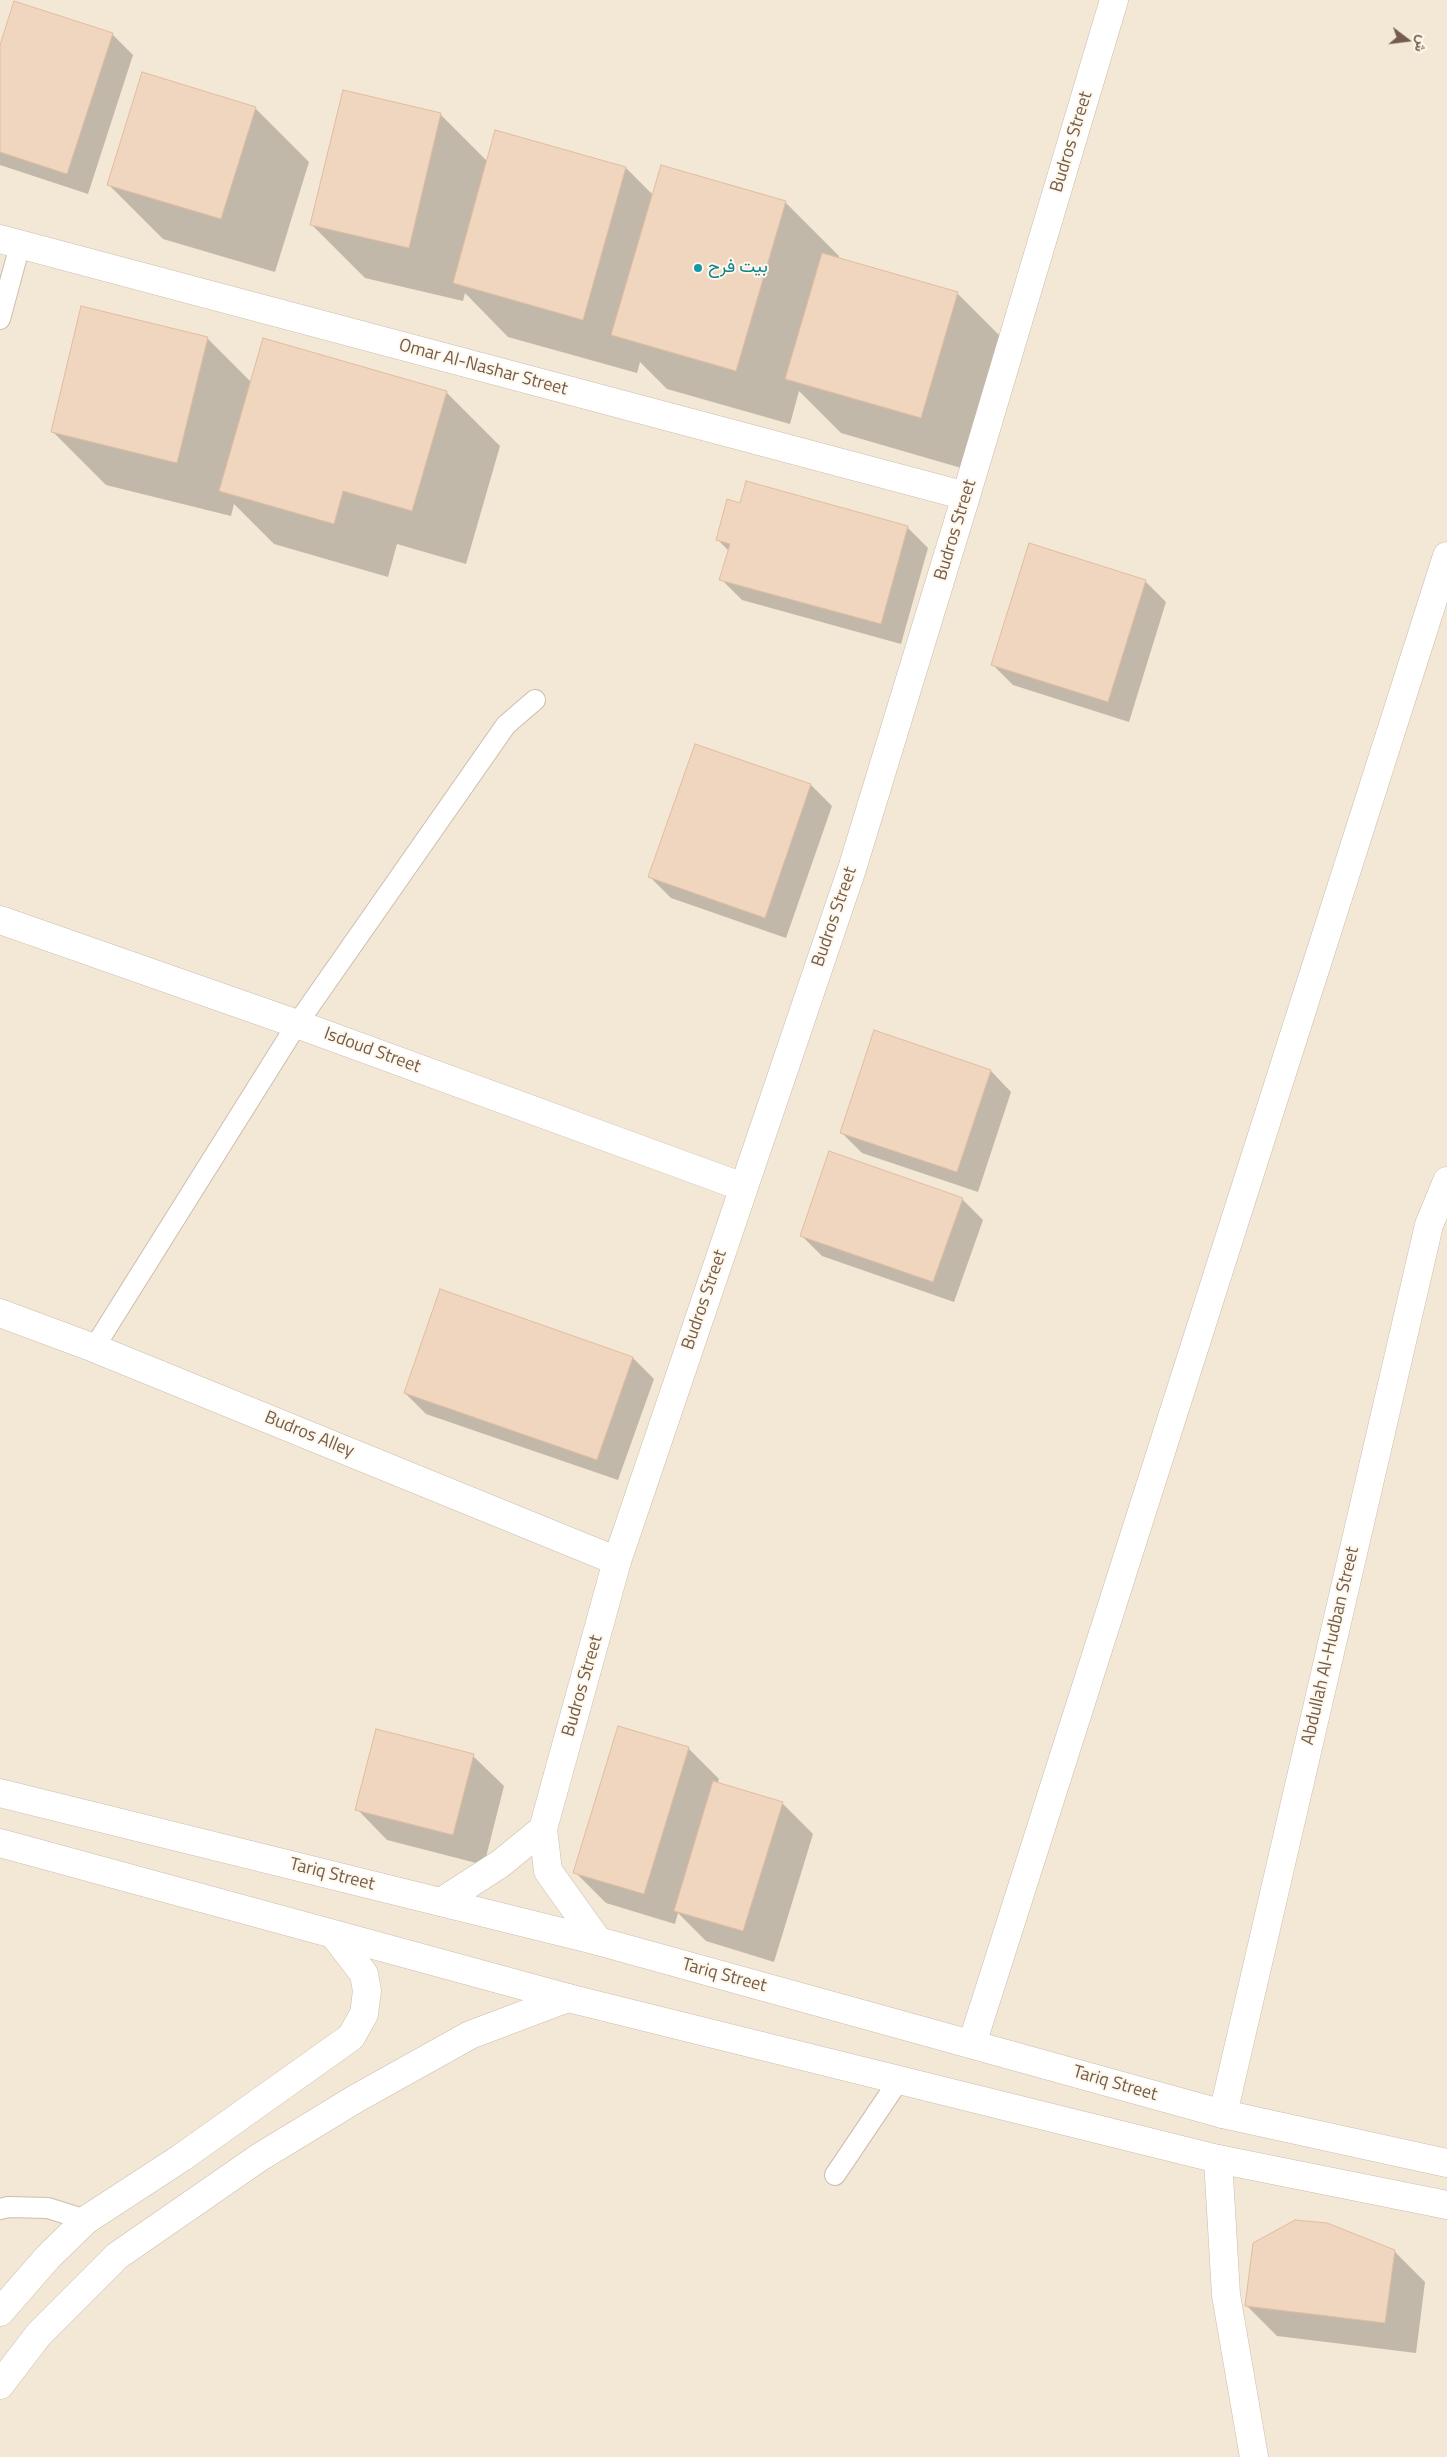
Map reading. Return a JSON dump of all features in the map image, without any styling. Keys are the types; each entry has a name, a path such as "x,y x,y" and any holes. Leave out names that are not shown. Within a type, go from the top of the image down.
{"street":[{"name":"Budros Street","path":"598,1941 548,1871 543,1829 618,1561 852,869 1114,0"},
{"name":"Omar Al-Nashar Street","path":"10,242 966,496"},
{"path":"972,2044 1447,556"},
{"name":"Isdoud Street","path":"0,920 297,1024 744,1187"},
{"name":"Abdullah Al-Hudban Street","path":"1223,2114 1429,1225 1447,1181"},
{"name":"Budros Alley","path":"0,1312 94,1348 618,1561"},
{"name":"Tariq Street","path":"0,1793 598,1941 1223,2114 1447,2163"},
{"path":"441,1902 500,1864 543,1829"},
{"path":"0,1843 568,1998 1218,2159 1447,2204"},
{"path":"0,2312 48,2257 86,2220 181,2158 351,2037 364,2014 367,1991 364,1974 334,1935"},
{"path":"0,2385 39,2334 117,2256 260,2157 357,2098 470,2035 568,1998"},
{"path":"1218,2159 1226,2295 1254,2457"}],"lane":[{"path":"0,319 10,242"},
{"path":"94,1348 297,1024 506,725 535,700"},
{"path":"835,2175 900,2080"},
{"path":"0,2209 8,2207 48,2208 86,2220"}],"shaded area":[{"path":"0,0 1447,0 1447,2457 0,2457"}],"building":[{"path":"14,1 113,33 67,174 0,152 0,45"},
{"path":"142,72 256,107 221,219 107,185"},
{"path":"343,90 441,113 409,248 310,225"},
{"path":"495,130 626,167 583,320 453,283"},
{"name":"بيت فرح","path":"661,165 786,201 736,371 611,335"},
{"path":"822,253 958,292 921,418 785,379"},
{"path":"81,306 208,337 177,463 51,432"},
{"path":"263,338 447,391 412,511 343,491 334,524 219,491"},
{"path":"746,481 908,526 881,624 719,580 730,544 716,540 727,499 740,503"},
{"path":"1029,543 1146,580 1108,702 991,665"},
{"path":"695,744 811,784 765,918 648,877"},
{"path":"874,1030 991,1070 957,1172 840,1133"},
{"path":"829,1151 963,1198 933,1282 800,1236"},
{"path":"440,1289 633,1357 597,1460 404,1393"},
{"path":"618,1726 689,1747 644,1894 573,1873"},
{"path":"376,1729 474,1754 453,1835 355,1810"},
{"path":"713,1781 783,1802 743,1931 674,1911"},
{"path":"1295,2220 1327,2223 1395,2250 1385,2323 1245,2306 1253,2243"}],"place":[{"name":"بيت فرح","path":"698,268"}]}
